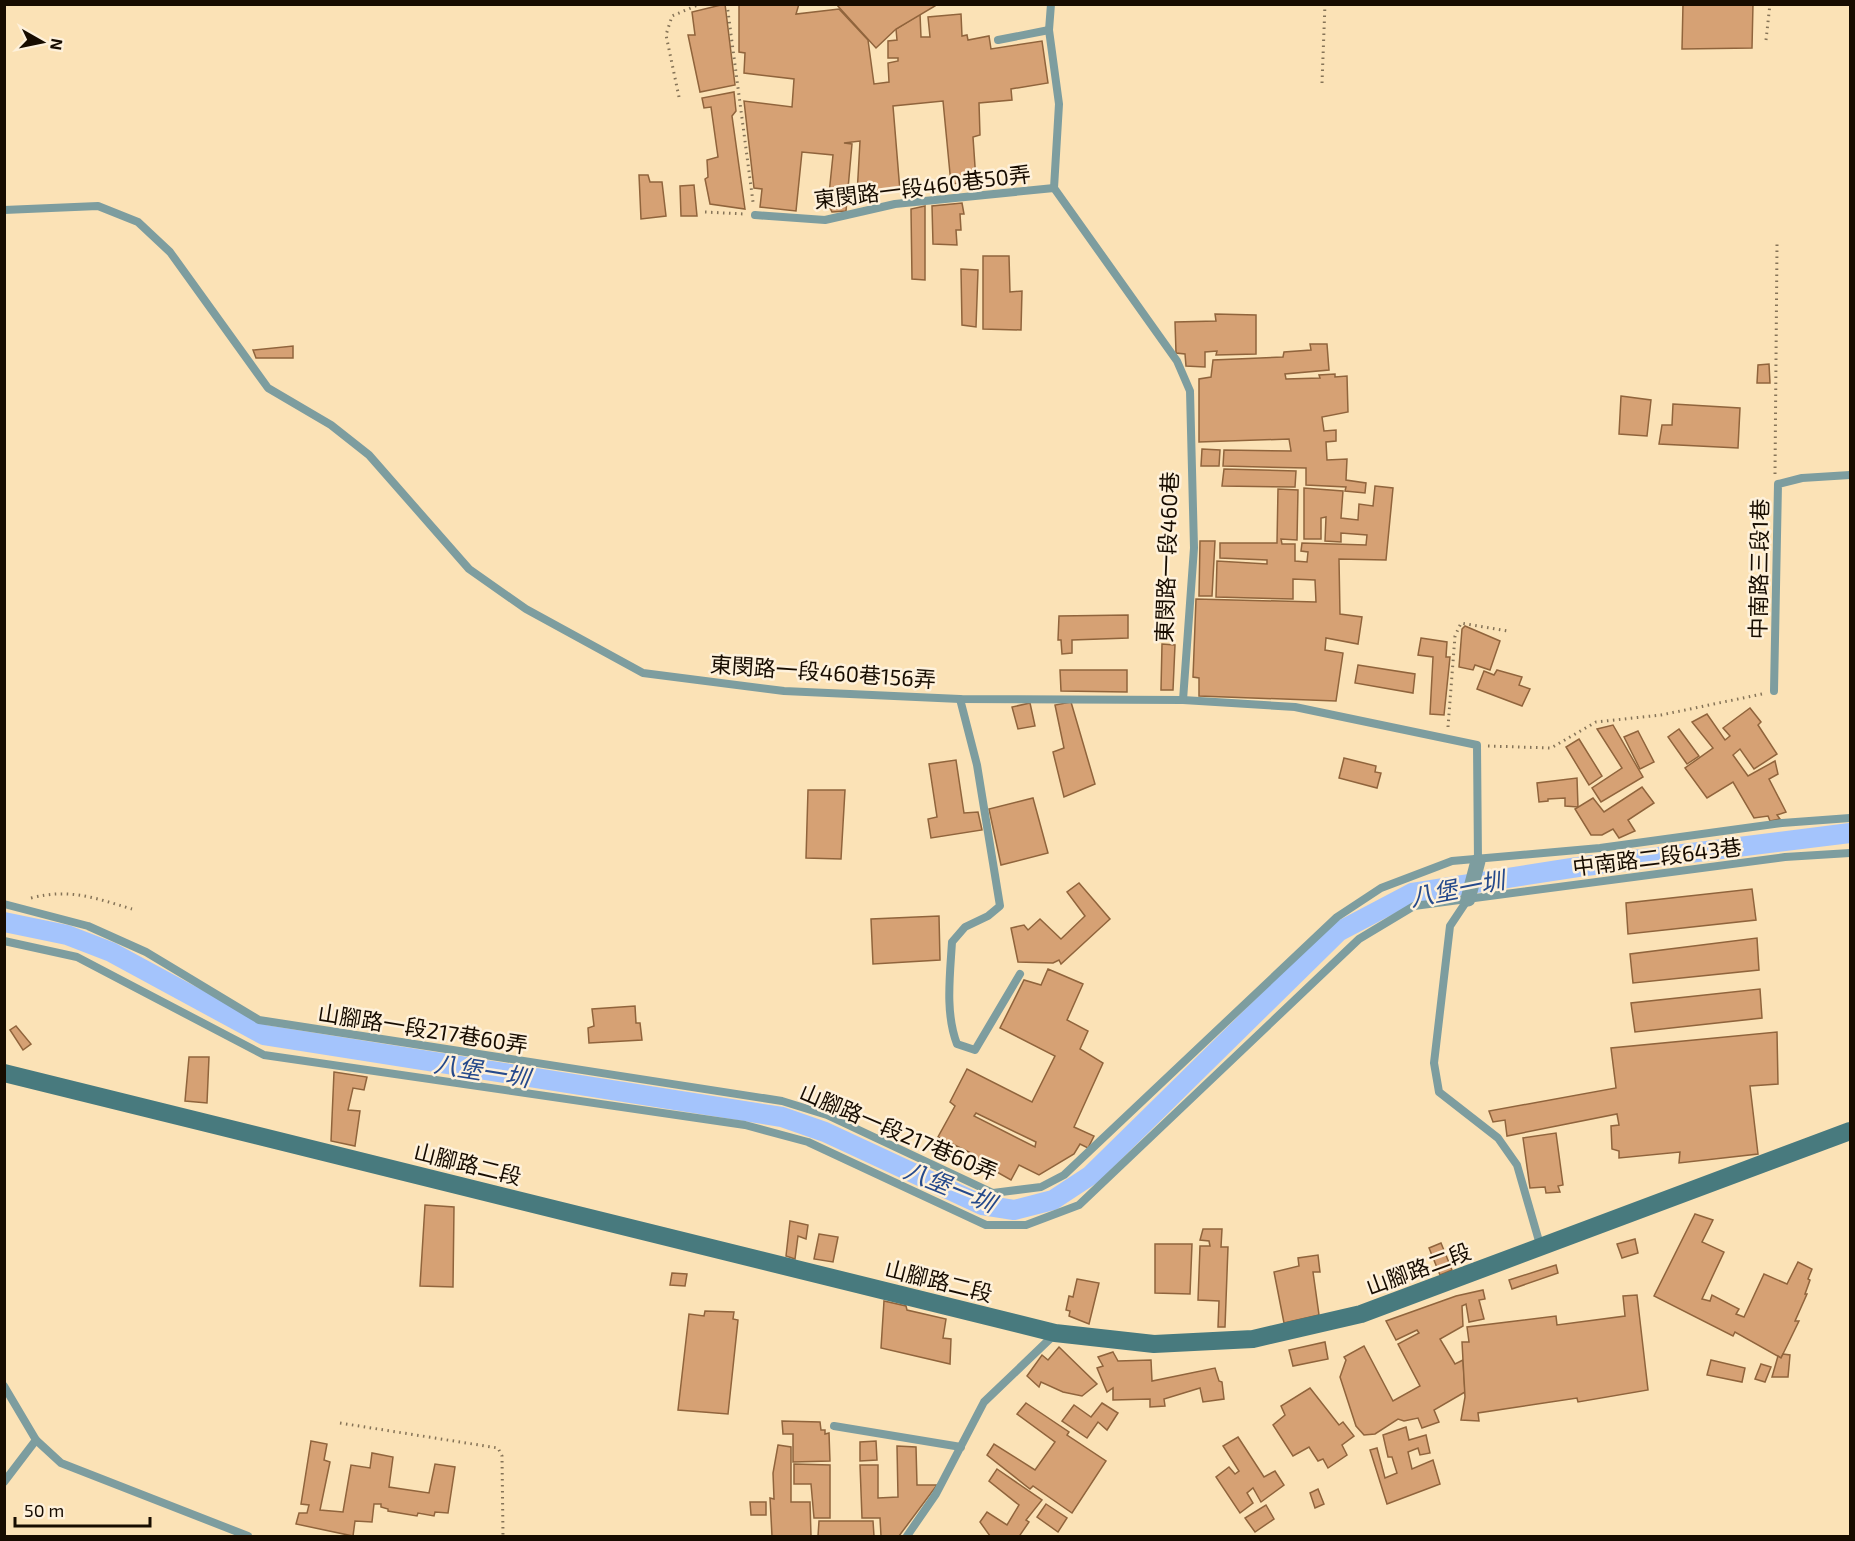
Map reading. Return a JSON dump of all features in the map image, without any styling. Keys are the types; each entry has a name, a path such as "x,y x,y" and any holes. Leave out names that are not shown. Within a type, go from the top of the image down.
{"main road":[{"name":"山腳路二段","path":"4,1073 1055,1333 1154,1344 1254,1338 1362,1314 1541,1249 1851,1131"}],"street":[{"path":"1468,898 1478,861"}],"lane":[{"path":"1051,4 1049,30 1059,104 1054,188"},
{"path":"998,40 1049,30"},
{"name":"東閔路一段460巷50弄","path":"755,215 825,220 895,204 1054,188"},
{"name":"東閔路一段460巷","path":"1054,188 1177,361 1190,391 1194,548 1183,700"},
{"name":"東閔路一段460巷156弄","path":"4,210 98,206 138,222 170,252 268,388 331,425 369,455 469,569 526,609 643,673 784,691 960,699 1183,700"},
{"name":"中南路三段1巷","path":"1773,691 1778,484 1802,478 1851,475"},
{"name":"東閔路一段460巷156弄","path":"960,699 977,765 1000,906 988,916 965,927 952,942 950,1011 952,1032 957,1044 975,1050 1020,974"},
{"path":"1183,700 1295,707 1477,745 1478,861"},
{"name":"山腳路一段217巷60弄","path":"5,904 88,926 146,952 259,1020 782,1101 827,1115 993,1193 1041,1187 1064,1175 1337,917 1381,888 1452,861 1478,861 1574,848 1600,848 1782,823 1851,818"},
{"name":"中南路二段643巷","path":"4,941 77,957 264,1055 745,1125 808,1142 986,1225 1026,1225 1079,1205 1359,939 1414,906 1785,857 1851,853"},
{"path":"1468,898 1450,926 1434,1063 1439,1092 1498,1138 1517,1165 1541,1249"},
{"path":"907,1536 936,1494 984,1402 1055,1333"},
{"path":"4,1386 36,1440 61,1463 248,1536"},
{"path":"834,1426 961,1447"},
{"path":"4,1482 36,1440"}],"path":[{"path":"679,97 666,35 672,16 700,4"},
{"path":"705,212 755,215 727,4"},
{"path":"1322,83 1325,4"},
{"path":"1766,40 1770,4"},
{"path":"1777,244 1774,469 1778,484"},
{"path":"1447,740 1455,636 1461,623 1508,631"},
{"path":"1477,745 1551,748 1596,722 1660,715 1773,691"},
{"path":"5,904 51,893 74,893 132,909"},
{"path":"340,1423 498,1448 502,1456 503,1536"}],"building":[{"path":"725,4 735,85 700,92 688,35 695,35 692,12"},
{"path":"739,4 799,4 796,14 839,9 868,40 874,84 889,82 888,63 898,61 898,58 888,58 888,41 897,40 896,29 920,14 921,37 930,37 928,17 961,14 962,36 967,35 968,40 989,36 991,49 1042,41 1048,83 1011,89 1012,100 979,103 980,135 973,137 976,181 951,184 943,101 893,106 900,191 878,192 879,201 861,203 857,195 860,141 844,143 852,144 846,211 832,212 828,204 833,155 802,152 796,211 760,207 762,189 754,188 744,101 792,107 794,79 744,73 745,53 739,52"},
{"path":"836,4 934,4 935,6 896,29 876,48"},
{"path":"1683,4 1753,4 1752,48 1682,49"},
{"path":"734,92 736,111 732,116 745,209 710,204 705,179 708,177 707,160 718,157 711,107 704,108 702,98"},
{"path":"639,175 648,175 650,182 662,182 666,216 641,219"},
{"path":"694,185 697,216 681,216 680,186"},
{"path":"962,203 964,214 960,214 961,230 956,230 957,245 933,244 932,206"},
{"path":"925,206 925,280 912,279 911,209"},
{"path":"983,256 1009,256 1010,292 1022,291 1021,330 983,329"},
{"path":"961,269 978,270 976,327 962,325"},
{"path":"1215,314 1256,315 1256,354 1216,355 1217,351 1205,352 1205,367 1186,366 1185,354 1176,353 1175,322 1216,321"},
{"path":"1310,344 1327,344 1329,370 1285,374 1286,379 1320,378 1319,375 1335,374 1335,377 1347,376 1348,412 1322,417 1324,431 1336,430 1336,441 1326,442 1327,460 1347,459 1346,480 1366,483 1365,493 1345,491 1346,487 1306,485 1306,468 1223,466 1224,450 1291,451 1289,439 1199,442 1199,379 1211,377 1213,360 1283,357 1284,352 1311,350"},
{"path":"293,346 293,358 256,358 253,350"},
{"path":"1769,364 1770,383 1757,383 1758,365"},
{"path":"1621,396 1651,400 1647,436 1619,434"},
{"path":"1673,404 1740,408 1738,448 1659,444 1662,425 1672,425"},
{"path":"1202,449 1220,450 1219,466 1201,466"},
{"path":"1224,469 1296,471 1295,487 1222,486"},
{"path":"1375,486 1393,488 1386,560 1339,559 1340,614 1362,617 1358,644 1326,638 1325,650 1343,653 1336,701 1199,696 1199,678 1193,677 1196,599 1316,602 1315,580 1293,579 1293,599 1216,597 1217,561 1267,564 1267,560 1220,558 1220,543 1277,543 1278,489 1298,490 1297,540 1281,539 1282,544 1295,544 1295,561 1307,562 1308,552 1301,551 1302,543 1366,545 1367,535 1341,533 1341,542 1325,541 1326,517 1321,518 1321,539 1304,539 1304,488 1343,491 1341,518 1358,520 1359,504 1373,506"},
{"path":"1200,541 1215,541 1212,596 1199,596"},
{"path":"1128,615 1128,638 1072,640 1072,653 1062,654 1061,640 1058,640 1059,616"},
{"path":"1465,626 1500,641 1490,670 1475,665 1473,670 1459,667 1462,629"},
{"path":"1421,638 1447,642 1446,657 1450,657 1444,715 1430,714 1433,657 1418,655"},
{"path":"1162,644 1175,645 1173,690 1161,690"},
{"path":"1358,665 1415,674 1413,693 1355,683"},
{"path":"1060,670 1127,670 1127,692 1061,691"},
{"path":"1497,670 1522,677 1519,685 1530,689 1522,706 1477,689 1484,671 1494,675"},
{"path":"1071,702 1095,784 1064,797 1053,752 1064,748 1055,705"},
{"path":"1030,703 1035,726 1018,729 1012,707"},
{"path":"1750,708 1761,722 1758,725 1777,754 1754,769 1740,749 1733,755 1748,776 1775,761 1778,774 1769,779 1786,812 1777,815 1780,819 1770,821 1768,816 1754,818 1733,782 1707,798 1685,768 1713,748 1692,722 1707,714 1725,740 1730,736 1723,728"},
{"path":"1613,725 1643,777 1601,802 1592,788 1622,768 1597,729"},
{"path":"1679,729 1699,756 1687,764 1668,737"},
{"path":"1638,731 1654,762 1640,769 1624,737"},
{"path":"1579,739 1602,776 1589,785 1566,747"},
{"path":"1344,758 1376,766 1375,772 1381,773 1377,788 1339,778"},
{"path":"956,760 964,813 978,812 982,830 931,838 928,819 937,817 929,764"},
{"path":"1577,778 1578,807 1565,806 1565,798 1539,802 1537,783"},
{"path":"1642,787 1654,803 1628,820 1635,831 1619,838 1613,829 1602,835 1591,835 1575,809 1593,798 1604,812"},
{"path":"808,790 845,790 841,859 806,858"},
{"path":"1033,798 1048,853 1001,865 989,809"},
{"path":"1079,883 1110,919 1061,964 1059,960 1053,963 1018,962 1011,928 1024,925 1028,930 1040,919 1061,939 1085,916 1067,892"},
{"path":"1752,889 1756,920 1628,934 1626,903"},
{"path":"939,916 940,960 873,964 871,919"},
{"path":"1757,938 1759,970 1633,983 1630,954"},
{"path":"1048,969 1083,984 1067,1020 1088,1031 1080,1049 1103,1063 1074,1127 1094,1136 1088,1148 1080,1144 1074,1154 1039,1175 1019,1165 1011,1180 972,1158 975,1155 938,1137 955,1106 950,1102 967,1069 1032,1102 1055,1056 1000,1028 1024,980 1041,985","holes":["976,1113 1036,1142 1035,1147 974,1116"]},
{"path":"1760,989 1762,1018 1635,1032 1631,1003"},
{"path":"635,1006 636,1023 640,1023 642,1040 589,1043 588,1028 594,1026 592,1009"},
{"path":"16,1026 31,1044 23,1050 10,1030"},
{"path":"1777,1032 1778,1084 1750,1086 1758,1154 1679,1163 1680,1152 1619,1158 1619,1151 1612,1149 1611,1126 1619,1125 1617,1114 1507,1136 1505,1120 1493,1122 1489,1111 1616,1088 1611,1048"},
{"path":"189,1057 209,1057 207,1103 185,1101"},
{"path":"334,1072 367,1077 364,1090 353,1088 348,1110 360,1111 355,1146 331,1141"},
{"path":"1556,1133 1563,1185 1558,1186 1560,1192 1546,1193 1545,1187 1530,1188 1523,1138"},
{"path":"425,1205 454,1207 453,1287 420,1286"},
{"path":"1695,1214 1713,1220 1702,1242 1724,1252 1702,1299 1710,1301 1712,1295 1739,1309 1736,1314 1744,1317 1764,1274 1787,1284 1798,1262 1812,1269 1805,1294 1807,1294 1795,1321 1799,1321 1781,1358 1735,1332 1733,1336 1654,1296"},
{"path":"790,1221 808,1225 806,1239 798,1236 795,1259 786,1256"},
{"path":"1203,1229 1222,1229 1221,1247 1228,1247 1225,1327 1218,1327 1219,1301 1198,1300 1200,1246 1210,1246 1209,1241 1200,1240"},
{"path":"819,1234 838,1237 833,1262 814,1259"},
{"path":"1635,1239 1638,1253 1622,1258 1617,1244"},
{"path":"1441,1243 1452,1270 1440,1275 1429,1248"},
{"path":"1155,1244 1192,1244 1190,1294 1155,1293"},
{"path":"1318,1255 1320,1272 1313,1272 1319,1315 1284,1323 1274,1272 1299,1266 1298,1258"},
{"path":"1556,1265 1558,1273 1512,1289 1509,1280"},
{"path":"672,1273 687,1274 685,1286 670,1285"},
{"path":"1077,1279 1099,1283 1089,1324 1069,1316 1070,1311 1066,1310 1069,1296 1073,1297"},
{"path":"1483,1290 1485,1299 1479,1300 1484,1319 1469,1322 1466,1304 1462,1306 1463,1326 1440,1339 1455,1364 1463,1360 1465,1392 1434,1410 1439,1422 1422,1428 1418,1418 1404,1421 1398,1419 1375,1434 1364,1435 1356,1426 1340,1377 1346,1360 1344,1357 1364,1346 1393,1401 1420,1386 1398,1344 1419,1333 1417,1330 1396,1340 1386,1321 1456,1296"},
{"path":"1637,1295 1648,1390 1578,1402 1577,1398 1478,1413 1479,1421 1461,1420 1465,1397 1462,1342 1469,1342 1467,1327 1556,1316 1557,1325 1625,1316 1623,1296"},
{"path":"884,1301 906,1306 907,1310 946,1319 943,1338 951,1339 950,1364 881,1348"},
{"path":"705,1311 734,1312 733,1319 738,1320 728,1414 678,1410 689,1314 704,1316"},
{"path":"1325,1342 1328,1359 1293,1366 1289,1350"},
{"path":"1059,1347 1097,1384 1082,1396 1063,1392 1041,1382 1039,1387 1027,1376 1042,1355 1048,1360"},
{"path":"1113,1352 1118,1361 1151,1360 1152,1381 1215,1368 1219,1381 1222,1382 1224,1399 1203,1402 1200,1388 1164,1399 1165,1406 1150,1407 1150,1399 1113,1400 1113,1388 1107,1392 1097,1368 1103,1366 1098,1357"},
{"path":"1783,1354 1790,1355 1788,1377 1772,1377 1778,1356 1781,1358"},
{"path":"1711,1360 1745,1368 1742,1382 1707,1375"},
{"path":"1761,1364 1771,1367 1765,1382 1755,1379"},
{"path":"1310,1388 1339,1425 1343,1422 1354,1436 1342,1445 1347,1455 1328,1468 1323,1459 1318,1461 1309,1447 1293,1456 1273,1425 1285,1415 1281,1406"},
{"path":"1026,1403 1069,1432 1067,1435 1106,1461 1072,1513 1033,1486 1030,1489 987,1455 994,1444 1035,1470 1055,1442 1017,1414"},
{"path":"1102,1403 1118,1413 1107,1430 1098,1422 1087,1438 1062,1421 1074,1405 1091,1417"},
{"path":"782,1421 820,1422 821,1430 825,1430 825,1434 829,1433 830,1461 793,1462 793,1434 783,1434"},
{"path":"1406,1427 1409,1440 1426,1435 1430,1453 1420,1455 1418,1448 1408,1452 1412,1469 1433,1460 1440,1484 1387,1504 1370,1450 1377,1448 1385,1478 1397,1473 1392,1457 1388,1457 1383,1435"},
{"path":"1238,1437 1264,1477 1275,1471 1284,1485 1261,1502 1253,1488 1247,1493 1253,1503 1240,1513 1216,1477 1229,1467 1235,1474 1239,1471 1223,1446"},
{"path":"311,1441 327,1444 324,1460 330,1462 320,1510 343,1512 351,1465 370,1468 372,1453 393,1457 389,1487 429,1493 435,1464 455,1467 448,1513 435,1512 434,1516 418,1513 417,1516 388,1511 381,1507 381,1504 374,1504 372,1522 355,1521 353,1536 296,1524 299,1513 307,1513 309,1505 301,1504"},
{"path":"876,1441 877,1460 860,1461 860,1442"},
{"path":"778,1445 791,1447 791,1502 810,1502 811,1536 772,1536 770,1498 774,1499 773,1473"},
{"path":"897,1446 916,1447 917,1485 937,1485 899,1536 881,1536 880,1518 862,1518 860,1465 878,1465 878,1498 898,1497"},
{"path":"794,1464 830,1465 830,1518 814,1518 811,1484 794,1484"},
{"path":"997,1469 1042,1500 1026,1520 1029,1522 1020,1535 1023,1536 990,1536 980,1522 987,1512 1007,1525 1019,1505 989,1481"},
{"path":"1318,1489 1324,1504 1315,1508 1310,1493"},
{"path":"750,1502 766,1502 766,1515 751,1515"},
{"path":"1046,1504 1067,1518 1058,1532 1037,1517"},
{"path":"1266,1505 1274,1519 1255,1532 1245,1518"},
{"path":"819,1521 873,1521 874,1536 818,1536"}],"waterway":[{"name":"八堡一圳","path":"4,922 67,935 111,952 264,1035 782,1117 825,1132 982,1205 1014,1210 1053,1200 1091,1175 1338,932 1412,893 1578,867 1850,833"}]}
